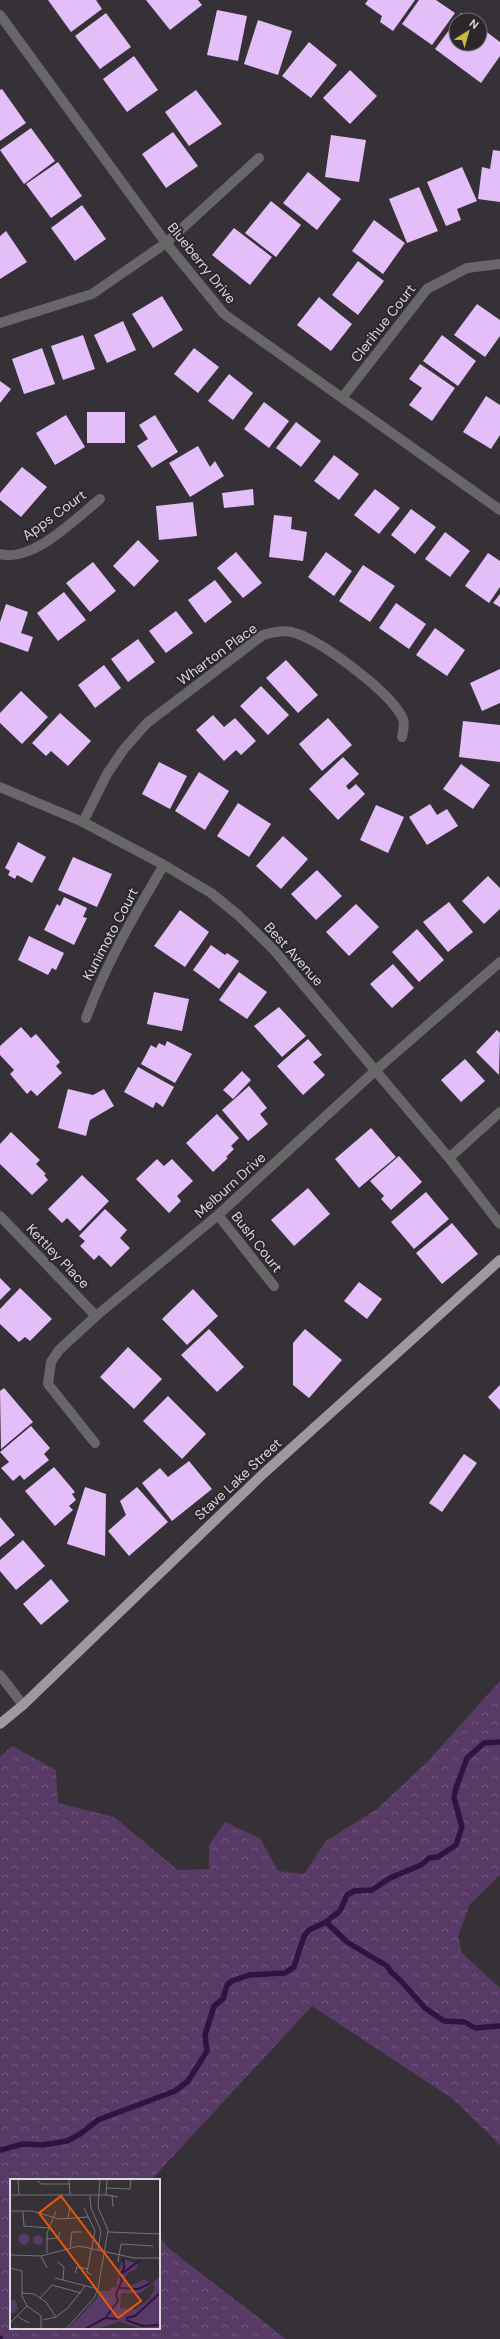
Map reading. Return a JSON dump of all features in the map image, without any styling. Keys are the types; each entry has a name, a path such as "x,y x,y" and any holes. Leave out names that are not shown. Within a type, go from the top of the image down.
{"main road":[{"name":"Stave Lake Street","path":"0,1724 23,1705 263,1474 500,1260"}],"street":[{"name":"Blueberry Drive","path":"0,15 166,243 224,314 500,510"},
{"path":"0,323 92,294 166,243 260,158"},
{"name":"Clerihue Court","path":"342,398 427,289 466,268 500,264"},
{"name":"Apps Court","path":"0,554 21,555 39,547 100,499"},
{"name":"Wharton Place","path":"83,822 107,774 124,749 148,723 262,635 280,631 297,633 317,643 382,690 395,704 404,721 402,737"},
{"name":"Best Avenue","path":"0,787 83,822 164,865 211,893 238,915 274,950 376,1070 449,1158 500,1224"},
{"name":"Kunimoto Court","path":"86,1018 100,980 124,934 164,865"},
{"name":"Melburn Drive","path":"96,1443 48,1384 51,1362 59,1350 96,1316 218,1215 376,1070 500,962"},
{"path":"449,1158 500,1112"},
{"name":"Bush Court","path":"218,1215 274,1286"},
{"name":"Kettley Place","path":"0,1216 96,1316"},
{"path":"0,1675 23,1705"}],"green space":[{"path":"500,1681 500,1875 470,1904 458,1936 462,1953 500,1988 500,2145 453,2099 312,2006 152,2179 10,2179 10,2329 160,2329 160,2237 167,2247 286,2339 0,2339 0,1757 12,1746 56,1770 58,1803 114,1817 178,1870 209,1869 209,1845 225,1822 260,1838 278,1871 304,1874 326,1841 377,1809 427,1762"}],"building":[{"path":"48,0 96,0 102,9 71,32"},
{"path":"146,0 198,0 202,5 170,30"},
{"path":"368,0 415,0 393,31 380,22 382,16 365,4"},
{"path":"419,0 436,0 454,12 448,12 448,23 432,45 402,24"},
{"path":"217,10 247,16 238,61 207,55"},
{"path":"106,13 131,47 100,69 75,36"},
{"path":"258,20 292,31 278,75 244,64"},
{"path":"448,32 448,52 488,52 488,33 500,42 500,56 481,83 435,49"},
{"path":"309,42 337,65 311,98 282,76"},
{"path":"134,56 158,90 127,112 103,79"},
{"path":"350,70 377,96 350,124 323,98"},
{"path":"2,89 26,123 0,141 0,90"},
{"path":"196,90 222,124 189,146 165,112"},
{"path":"31,128 55,161 24,184 0,150"},
{"path":"173,132 198,166 166,188 142,154"},
{"path":"331,135 366,140 359,182 325,177"},
{"path":"493,150 500,151 500,202 478,199 482,167 490,169"},
{"path":"58,162 82,196 51,218 26,184"},
{"path":"462,167 477,201 457,209 461,220 446,226 427,182"},
{"path":"308,172 341,199 317,230 283,203"},
{"path":"419,187 438,231 407,243 389,199"},
{"path":"271,201 301,225 276,257 245,233"},
{"path":"82,205 106,239 75,261 51,228"},
{"path":"374,220 405,243 383,274 352,251"},
{"path":"234,228 272,257 250,285 212,255"},
{"path":"6,231 27,262 0,279 0,236"},
{"path":"358,261 384,281 358,315 332,295"},
{"path":"162,296 183,330 153,348 132,314"},
{"path":"319,297 352,324 331,351 297,325"},
{"path":"477,304 500,320 500,336 485,357 454,335"},
{"path":"123,321 136,350 107,363 94,335"},
{"path":"83,335 95,369 63,380 51,346"},
{"path":"442,335 476,361 458,386 423,361"},
{"path":"42,348 55,384 24,394 12,359"},
{"path":"194,348 219,367 198,393 174,374"},
{"path":"420,364 455,388 432,421 409,405 422,388 409,379"},
{"path":"229,374 253,393 233,420 208,401"},
{"path":"0,381 11,389 0,403"},
{"path":"486,396 500,405 500,435 491,449 463,432"},
{"path":"264,402 289,421 269,448 244,429"},
{"path":"87,412 125,412 125,443 87,443"},
{"path":"66,415 85,447 55,465 36,433"},
{"path":"155,415 178,452 152,468 137,446 148,439 139,425"},
{"path":"296,422 321,441 301,467 276,448"},
{"path":"198,446 210,467 215,461 224,476 190,497 169,463"},
{"path":"334,455 359,474 339,500 314,481"},
{"path":"22,467 47,487 21,517 0,500 0,493"},
{"path":"253,489 254,505 224,508 222,493"},
{"path":"375,489 400,508 379,534 354,515"},
{"path":"193,502 197,536 159,540 156,506"},
{"path":"411,509 436,527 415,554 391,535"},
{"path":"274,515 292,517 291,529 307,532 303,561 269,557"},
{"path":"445,532 470,551 450,577 425,559"},
{"path":"138,540 159,561 134,587 113,566"},
{"path":"236,552 262,583 243,598 217,568"},
{"path":"326,552 352,571 334,596 308,577"},
{"path":"488,553 500,561 500,587 489,603 465,586"},
{"path":"93,562 116,591 90,612 66,583"},
{"path":"363,565 395,586 370,622 339,601"},
{"path":"215,580 232,602 205,623 188,600"},
{"path":"64,592 86,620 58,641 37,613"},
{"path":"500,594 500,607 493,603"},
{"path":"396,603 426,624 409,649 379,628"},
{"path":"6,604 28,612 21,633 33,637 28,652 0,642 0,622"},
{"path":"176,611 193,633 166,653 149,631"},
{"path":"435,628 465,650 447,676 416,655"},
{"path":"138,639 155,662 128,682 111,659"},
{"path":"286,660 318,695 298,713 266,678"},
{"path":"104,665 121,688 95,708 78,685"},
{"path":"500,669 500,703 482,711 470,683"},
{"path":"261,686 289,715 268,735 240,706"},
{"path":"21,691 48,717 22,744 0,723 0,713"},
{"path":"60,713 91,741 68,766 51,751 46,756 32,743"},
{"path":"213,715 224,727 235,718 256,741 241,755 236,750 224,761 196,730"},
{"path":"328,718 352,745 322,771 299,744"},
{"path":"463,721 500,725 500,762 459,757"},
{"path":"343,757 359,774 346,786 349,790 356,784 365,794 338,820 309,789"},
{"path":"159,762 187,776 170,809 142,794"},
{"path":"461,764 490,785 473,809 443,789"},
{"path":"199,772 229,791 205,830 175,811"},
{"path":"238,803 271,824 249,857 217,836"},
{"path":"430,804 437,815 447,809 458,826 427,845 409,817"},
{"path":"376,805 404,817 388,853 360,840"},
{"path":"283,836 308,859 281,889 256,866"},
{"path":"18,842 46,857 32,883 17,875 15,879 8,875 10,871 5,868"},
{"path":"73,857 112,874 97,907 58,890"},
{"path":"317,870 342,896 316,920 291,894"},
{"path":"488,876 500,888 500,909 484,924 462,901"},
{"path":"64,897 87,908 83,917 87,918 74,945 44,930 57,904 60,906"},
{"path":"449,902 473,932 448,952 423,922"},
{"path":"356,904 379,927 349,956 326,932"},
{"path":"180,910 209,932 185,967 154,946"},
{"path":"417,929 444,960 419,982 392,952"},
{"path":"29,936 64,953 56,970 52,968 48,975 18,960"},
{"path":"211,945 225,955 227,953 239,961 219,989 193,970"},
{"path":"393,964 414,988 392,1008 370,984"},
{"path":"239,972 267,992 247,1019 219,1000"},
{"path":"154,992 189,999 182,1031 147,1024"},
{"path":"279,1007 306,1036 282,1057 254,1026"},
{"path":"21,1027 31,1038 36,1034 60,1062 56,1066 62,1073 37,1096 31,1090 27,1094 10,1074 14,1070 0,1055 0,1046"},
{"path":"497,1030 500,1033 499,1075 476,1052"},
{"path":"308,1039 322,1055 313,1062 325,1075 303,1095 277,1066"},
{"path":"167,1041 192,1054 175,1083 141,1064 151,1045 156,1048 159,1043 165,1046"},
{"path":"465,1059 485,1081 461,1102 441,1080"},
{"path":"138,1067 174,1087 163,1107 156,1102 153,1108 124,1092"},
{"path":"242,1071 251,1080 233,1099 223,1090"},
{"path":"249,1086 267,1108 260,1114 268,1124 248,1141 222,1110"},
{"path":"68,1089 93,1095 104,1089 114,1106 90,1120 86,1136 58,1128"},
{"path":"217,1114 239,1138 231,1146 234,1149 226,1157 228,1158 213,1172 186,1143"},
{"path":"371,1128 396,1157 359,1188 335,1159"},
{"path":"11,1132 40,1160 36,1164 46,1174 44,1175 48,1180 32,1195 0,1164 0,1144"},
{"path":"399,1156 422,1182 391,1210 381,1199 384,1196 370,1181"},
{"path":"157,1159 164,1166 172,1159 193,1181 177,1196 181,1201 169,1213 136,1179"},
{"path":"82,1175 109,1201 80,1231 67,1218 62,1223 48,1209"},
{"path":"308,1188 330,1214 294,1246 271,1220"},
{"path":"426,1192 449,1219 414,1249 391,1222"},
{"path":"105,1209 127,1230 120,1238 130,1248 111,1267 99,1255 94,1260 80,1246 85,1241 79,1236"},
{"path":"452,1223 478,1254 442,1284 416,1253"},
{"path":"0,1278 11,1289 0,1300"},
{"path":"359,1282 382,1299 367,1319 344,1301"},
{"path":"20,1288 52,1319 30,1341 25,1337 19,1342 0,1324 0,1309"},
{"path":"193,1289 218,1316 187,1345 162,1319"},
{"path":"209,1329 244,1367 217,1392 181,1355"},
{"path":"305,1329 342,1360 309,1398 293,1385 293,1343"},
{"path":"128,1347 162,1379 134,1409 100,1377"},
{"path":"500,1385 500,1410 488,1397"},
{"path":"4,1388 33,1422 1,1449 0,1391"},
{"path":"168,1396 206,1434 182,1459 143,1421"},
{"path":"31,1426 50,1448 44,1454 49,1460 24,1480 20,1475 13,1481 1,1468 9,1462 0,1452"},
{"path":"464,1454 477,1463 442,1512 429,1503"},
{"path":"189,1461 212,1489 172,1521 142,1483 160,1468 168,1477"},
{"path":"54,1467 75,1492 72,1494 76,1500 69,1506 73,1510 55,1526 25,1491"},
{"path":"85,1487 106,1494 105,1556 67,1544"},
{"path":"137,1487 168,1522 129,1556 108,1531 126,1515 120,1501"},
{"path":"0,1517 15,1535 0,1547"},
{"path":"23,1540 45,1566 16,1590 0,1571 0,1560"},
{"path":"51,1579 69,1601 41,1625 23,1604"}],"waterway":[{"path":"0,2150 23,2144 43,2145 67,2141 80,2134 98,2120 175,2091 188,2081 207,2051 205,2035 214,2006 223,1999 227,1985 232,1981 249,1975 285,1973 294,1967 304,1936 309,1930 326,1922 340,1911 347,1895 354,1891 372,1890 390,1878 421,1865 429,1858 438,1857 456,1845 462,1827 454,1798 467,1758 484,1743 500,1742"},
{"path":"326,1922 347,1942 387,1966 425,2008 444,2021 465,2022 475,2028 500,2026"}]}
